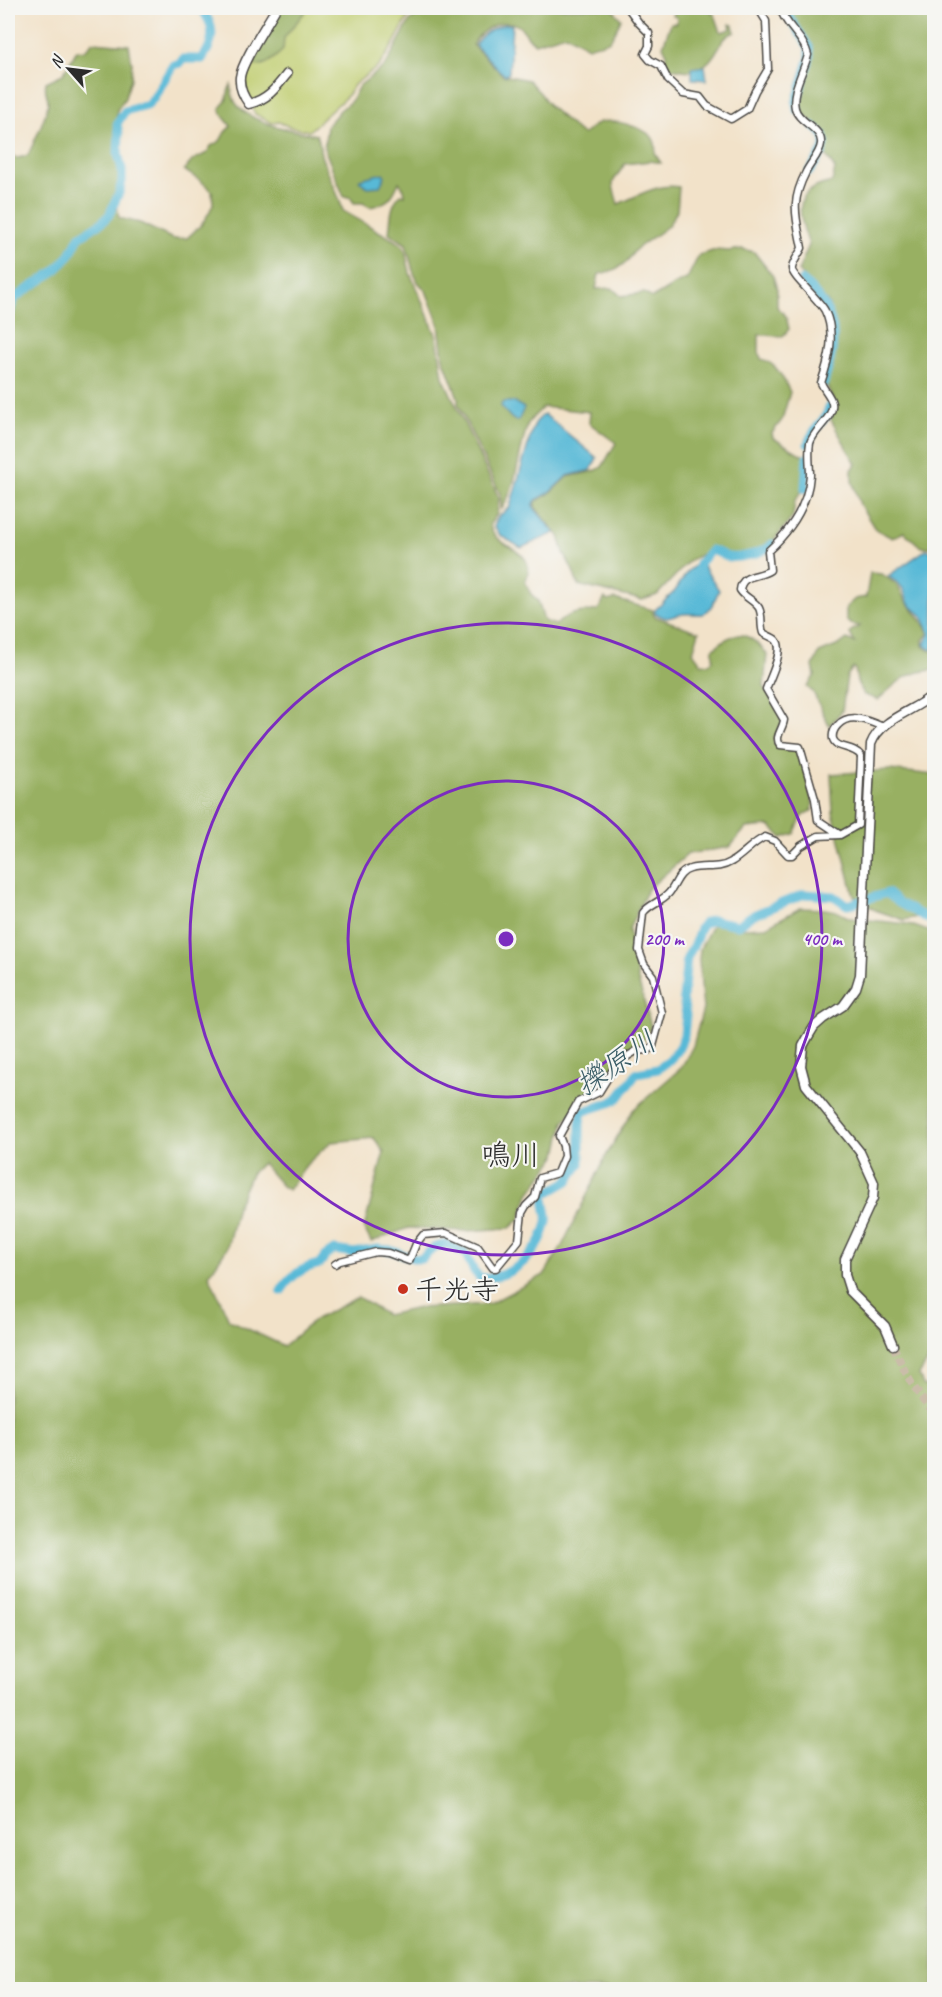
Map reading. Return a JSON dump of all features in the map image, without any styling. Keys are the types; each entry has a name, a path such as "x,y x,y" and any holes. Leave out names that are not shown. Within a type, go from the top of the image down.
{"street":[{"path":"276,8 242,70 240,83 244,97 249,104 266,98 287,74"},
{"path":"628,8 649,33 649,46 645,54 661,66 668,80 683,94 700,97 707,106 731,119 747,110 768,69 766,21 758,8"},
{"path":"780,8 784,20 803,43 808,55 796,93 794,105 796,112 820,136 822,143 816,157 806,170 797,194 795,220 802,248 792,268 792,274 809,289 825,309 829,322 831,340 828,364 821,383 826,390 832,410 814,433 810,443 810,476 807,496 790,529 768,551 770,570 746,578 741,583 740,590 760,611 763,633 775,639 778,644 779,652 766,689 784,720 777,742 780,746 800,747 815,799 818,820 840,834"},
{"path":"893,1345 885,1326 850,1291 845,1275 845,1259 873,1198 874,1183 861,1152 806,1085 801,1066 803,1046 808,1036 818,1023 843,1006 856,988 860,975 870,750 874,738 883,727 926,702 934,694"},
{"path":"335,1264 376,1252 409,1261 416,1244 423,1235 444,1232 478,1246 493,1268 496,1268 519,1240 522,1213 534,1197 540,1178 557,1173 564,1156 559,1136 576,1104 599,1092 617,1063 636,1051 649,1050 653,1046 662,1013 653,976 644,964 639,950 645,908 661,901 670,892 682,873 690,869 722,866 765,837 775,841 788,855 792,855 801,846 818,836 840,834 858,825 861,756 858,751 851,747 843,747 835,741 832,737 833,732 839,724 849,718 863,719 883,727"}],"green space":[{"path":"280,8 413,8 379,66 355,84 346,97 309,131 279,122 272,123 255,114 249,102 245,83 248,64"},
{"path":"283,8 308,8 284,38 283,50 266,64 253,65 259,50"},
{"path":"427,8 612,8 621,19 610,39 588,47 566,34 535,43 522,29 509,23 494,25 482,33 473,45 503,75 528,80 549,106 580,133 584,134 600,122 619,122 634,126 651,136 654,140 655,154 661,163 650,161 625,164 613,182 618,204 655,189 679,187 677,211 668,226 635,250 626,263 612,271 599,274 596,289 612,288 621,296 644,293 652,298 687,279 699,255 716,250 742,249 754,252 773,276 777,289 777,307 786,316 789,329 783,336 759,335 759,352 761,359 767,361 779,372 790,392 782,420 772,433 773,438 804,456 804,488 795,501 793,517 768,547 758,551 730,555 713,548 690,560 657,595 642,600 578,585 559,536 535,507 535,502 550,493 567,477 595,471 602,467 616,443 589,423 590,412 543,407 533,417 528,424 511,490 501,510 501,496 458,404 458,398 443,358 439,324 426,291 418,282 413,271 406,244 389,233 393,207 401,194 405,195 404,189 399,182 389,199 370,207 363,203 354,203 350,197 344,197 324,148 327,126 351,101 359,86 386,65 409,22"},
{"path":"677,8 715,8 711,12 715,15 721,32 731,29 730,24 733,25 735,32 724,39 709,62 694,70 666,68 663,64 667,54 663,46 671,23 676,23 677,18 673,15"},
{"path":"785,8 934,8 934,551 930,547 921,547 904,532 892,538 875,529 860,505 852,481 852,470 856,464 831,420 835,406 827,386 827,377 833,366 835,323 828,303 798,271 809,245 801,214 803,199 814,188 832,182 835,169 826,155 826,135 801,112 799,105 813,53 805,36"},
{"path":"93,42 129,45 132,63 131,79 125,98 117,110 115,157 120,185 115,197 119,218 140,223 173,239 187,238 202,224 213,204 212,191 184,170 193,160 207,153 211,146 220,141 231,126 220,108 226,101 231,85 237,105 246,113 265,123 317,135 322,158 343,211 401,244 405,250 410,273 437,337 443,377 499,498 497,514 490,524 493,533 522,555 527,562 525,582 531,594 538,601 544,621 556,625 576,613 598,610 605,598 607,601 615,599 653,610 656,617 699,632 693,652 701,663 709,664 713,660 713,649 735,635 742,635 754,641 767,654 764,686 781,717 782,725 774,737 774,743 779,748 800,750 813,804 812,811 803,815 794,834 782,838 770,826 746,828 730,847 688,854 648,889 629,929 638,980 651,1026 641,1045 619,1059 564,1122 557,1155 529,1194 520,1219 510,1228 465,1231 408,1228 371,1242 364,1228 384,1152 374,1138 331,1142 307,1164 288,1190 262,1163 251,1174 237,1206 227,1248 209,1275 229,1320 284,1346 316,1319 358,1297 386,1315 419,1308 489,1304 544,1275 562,1246 607,1154 633,1110 681,1068 693,1046 703,1009 700,949 714,921 730,921 745,928 766,927 800,908 825,909 836,911 850,918 908,924 934,933 934,1351 919,1375 923,1385 934,1389 934,1989 8,1989 8,153 18,158 28,155 48,106 46,82 63,74 77,50 84,51"},
{"path":"870,573 882,574 897,585 920,618 929,633 923,640 923,646 930,651 934,650 934,670 909,675 878,700 864,695 853,668 847,676 842,711 829,726 813,692 807,687 815,675 813,666 819,653 847,639 855,643 850,634 860,626 850,624 846,620 846,607 855,599 866,597"},
{"path":"890,770 934,775 934,913 904,920 875,910 854,896 833,813 831,774"}],"water":[{"path":"506,24 512,25 509,73 505,75 475,45 488,31"},
{"path":"705,66 707,80 692,79 692,68"},
{"path":"383,173 385,176 380,186 368,187 359,181 360,179"},
{"path":"503,402 514,402 524,408 519,419 516,421 510,417 502,408"},
{"path":"544,414 597,458 591,470 567,476 549,493 536,500 533,506 555,533 521,548 500,535 494,526 498,517 510,507 532,431 536,422"},
{"path":"927,549 934,554 934,649 924,644 930,634 922,616 909,604 899,584 888,576"},
{"path":"700,561 719,590 712,606 703,614 685,614 666,618 655,613 655,610 675,591 688,571"}],"waterway":[{"path":"8,319 16,297 55,271 69,256 79,237 109,215 122,181 117,124 125,111 147,105 153,99 173,65 180,63 183,59 202,59 212,36 211,26 203,8"},
{"path":"783,8 809,47 810,57 796,103 797,110"},
{"path":"809,172 820,155 825,141 822,134 813,126"},
{"path":"802,280 823,305 832,327 832,352 824,383"},
{"path":"808,444 830,405"},
{"path":"805,489 807,458"},
{"path":"696,573 700,562 711,550 725,556 736,557 757,553 772,544"},
{"name":"擽原川","path":"281,1291 298,1273 320,1264 325,1256 334,1250 354,1253 378,1249 390,1250 421,1259 435,1247 447,1244 465,1253 480,1278 503,1274 523,1262 538,1244 547,1222 545,1194 568,1181 580,1164 582,1112 612,1102 619,1097 637,1073 658,1069 670,1060 680,1046 684,1035 686,1015 683,999 687,958 704,923 712,920 738,925 751,916 804,894 834,896 847,905 887,893 899,903 934,922"}],"tunnel":[{"path":"893,1345 901,1364 921,1398 934,1413"}],"place":[{"name":"千光寺","path":"403,1289"}],"district":[{"name":"鳴川","path":"511,1155"}]}
